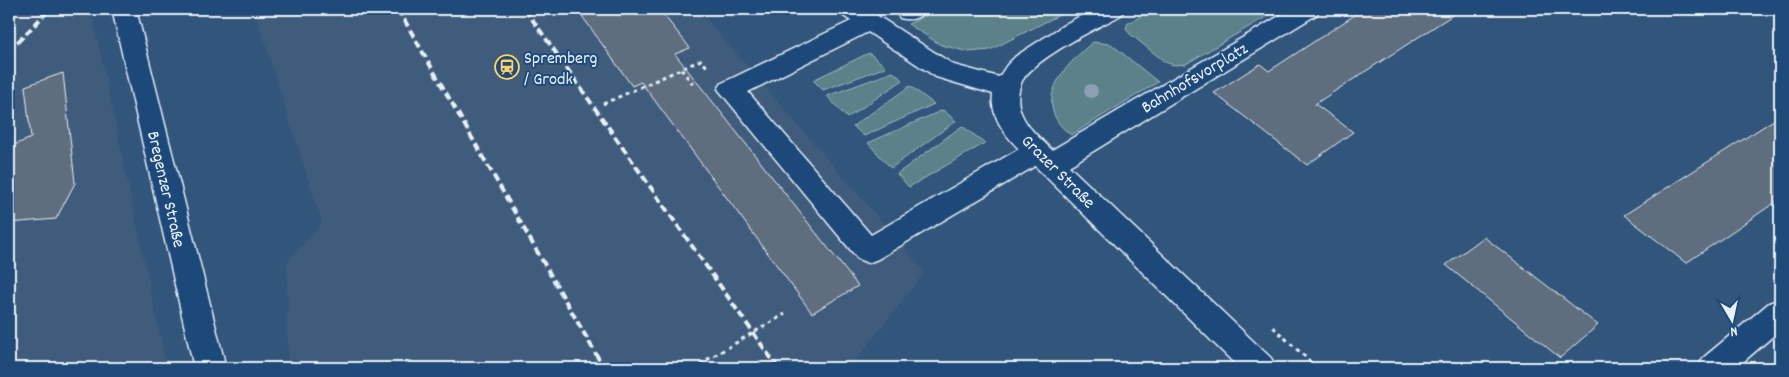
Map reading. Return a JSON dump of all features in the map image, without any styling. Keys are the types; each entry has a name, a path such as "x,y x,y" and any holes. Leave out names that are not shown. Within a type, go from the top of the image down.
{"street":[{"name":"Bregenzer Straße","path":"124,9 210,368"},
{"path":"860,15 944,71 1007,88 1015,72 1034,56 1113,9"},
{"name":"Bahnhofsvorplatz","path":"860,15 731,89 868,251 1044,158 1079,146 1308,9"},
{"name":"Grazer Straße","path":"1007,88 1004,103 1008,115 1044,158 1260,368"},
{"path":"1714,368 1780,312"}],"path":[{"path":"681,69 693,84"},
{"path":"693,368 785,314"}],"shaded area":[{"path":"9,9 91,9 167,368 9,368"},
{"path":"254,9 698,9 925,272 850,368 288,368 287,262 322,223"}],"green space":[{"path":"940,9 1063,9 1061,14 990,50 969,52 941,45 908,24"},
{"path":"1155,9 1279,9 1186,64 1174,65 1165,62 1129,33 1126,28 1128,23"},
{"path":"1093,42 1111,44 1158,82 1071,135 1059,123 1053,110 1052,98 1055,86 1062,74 1071,62"},
{"path":"869,53 886,67 823,90 813,80"},
{"path":"893,72 903,80 847,118 827,96"},
{"path":"910,86 934,104 864,136 853,126"},
{"path":"943,110 956,121 891,168 868,143"},
{"path":"962,126 985,143 909,187 897,174"}],"building":[{"path":"577,9 659,9 690,48 675,54 858,286 812,313 641,82 632,86"},
{"path":"1364,9 1462,9 1315,104 1353,132 1307,165 1214,93 1260,64 1269,71"},
{"path":"63,73 75,183 56,219 9,223 9,147 31,138 25,86"},
{"path":"1780,116 1780,199 1686,263 1624,215"},
{"path":"1484,237 1598,325 1560,358 1446,265"}],"railway":[{"path":"9,51 50,9"},
{"path":"398,9 604,368"},
{"path":"525,9 778,368"}],"place":[{"name":"Spremberg / Grodk","path":"507,67"}]}
